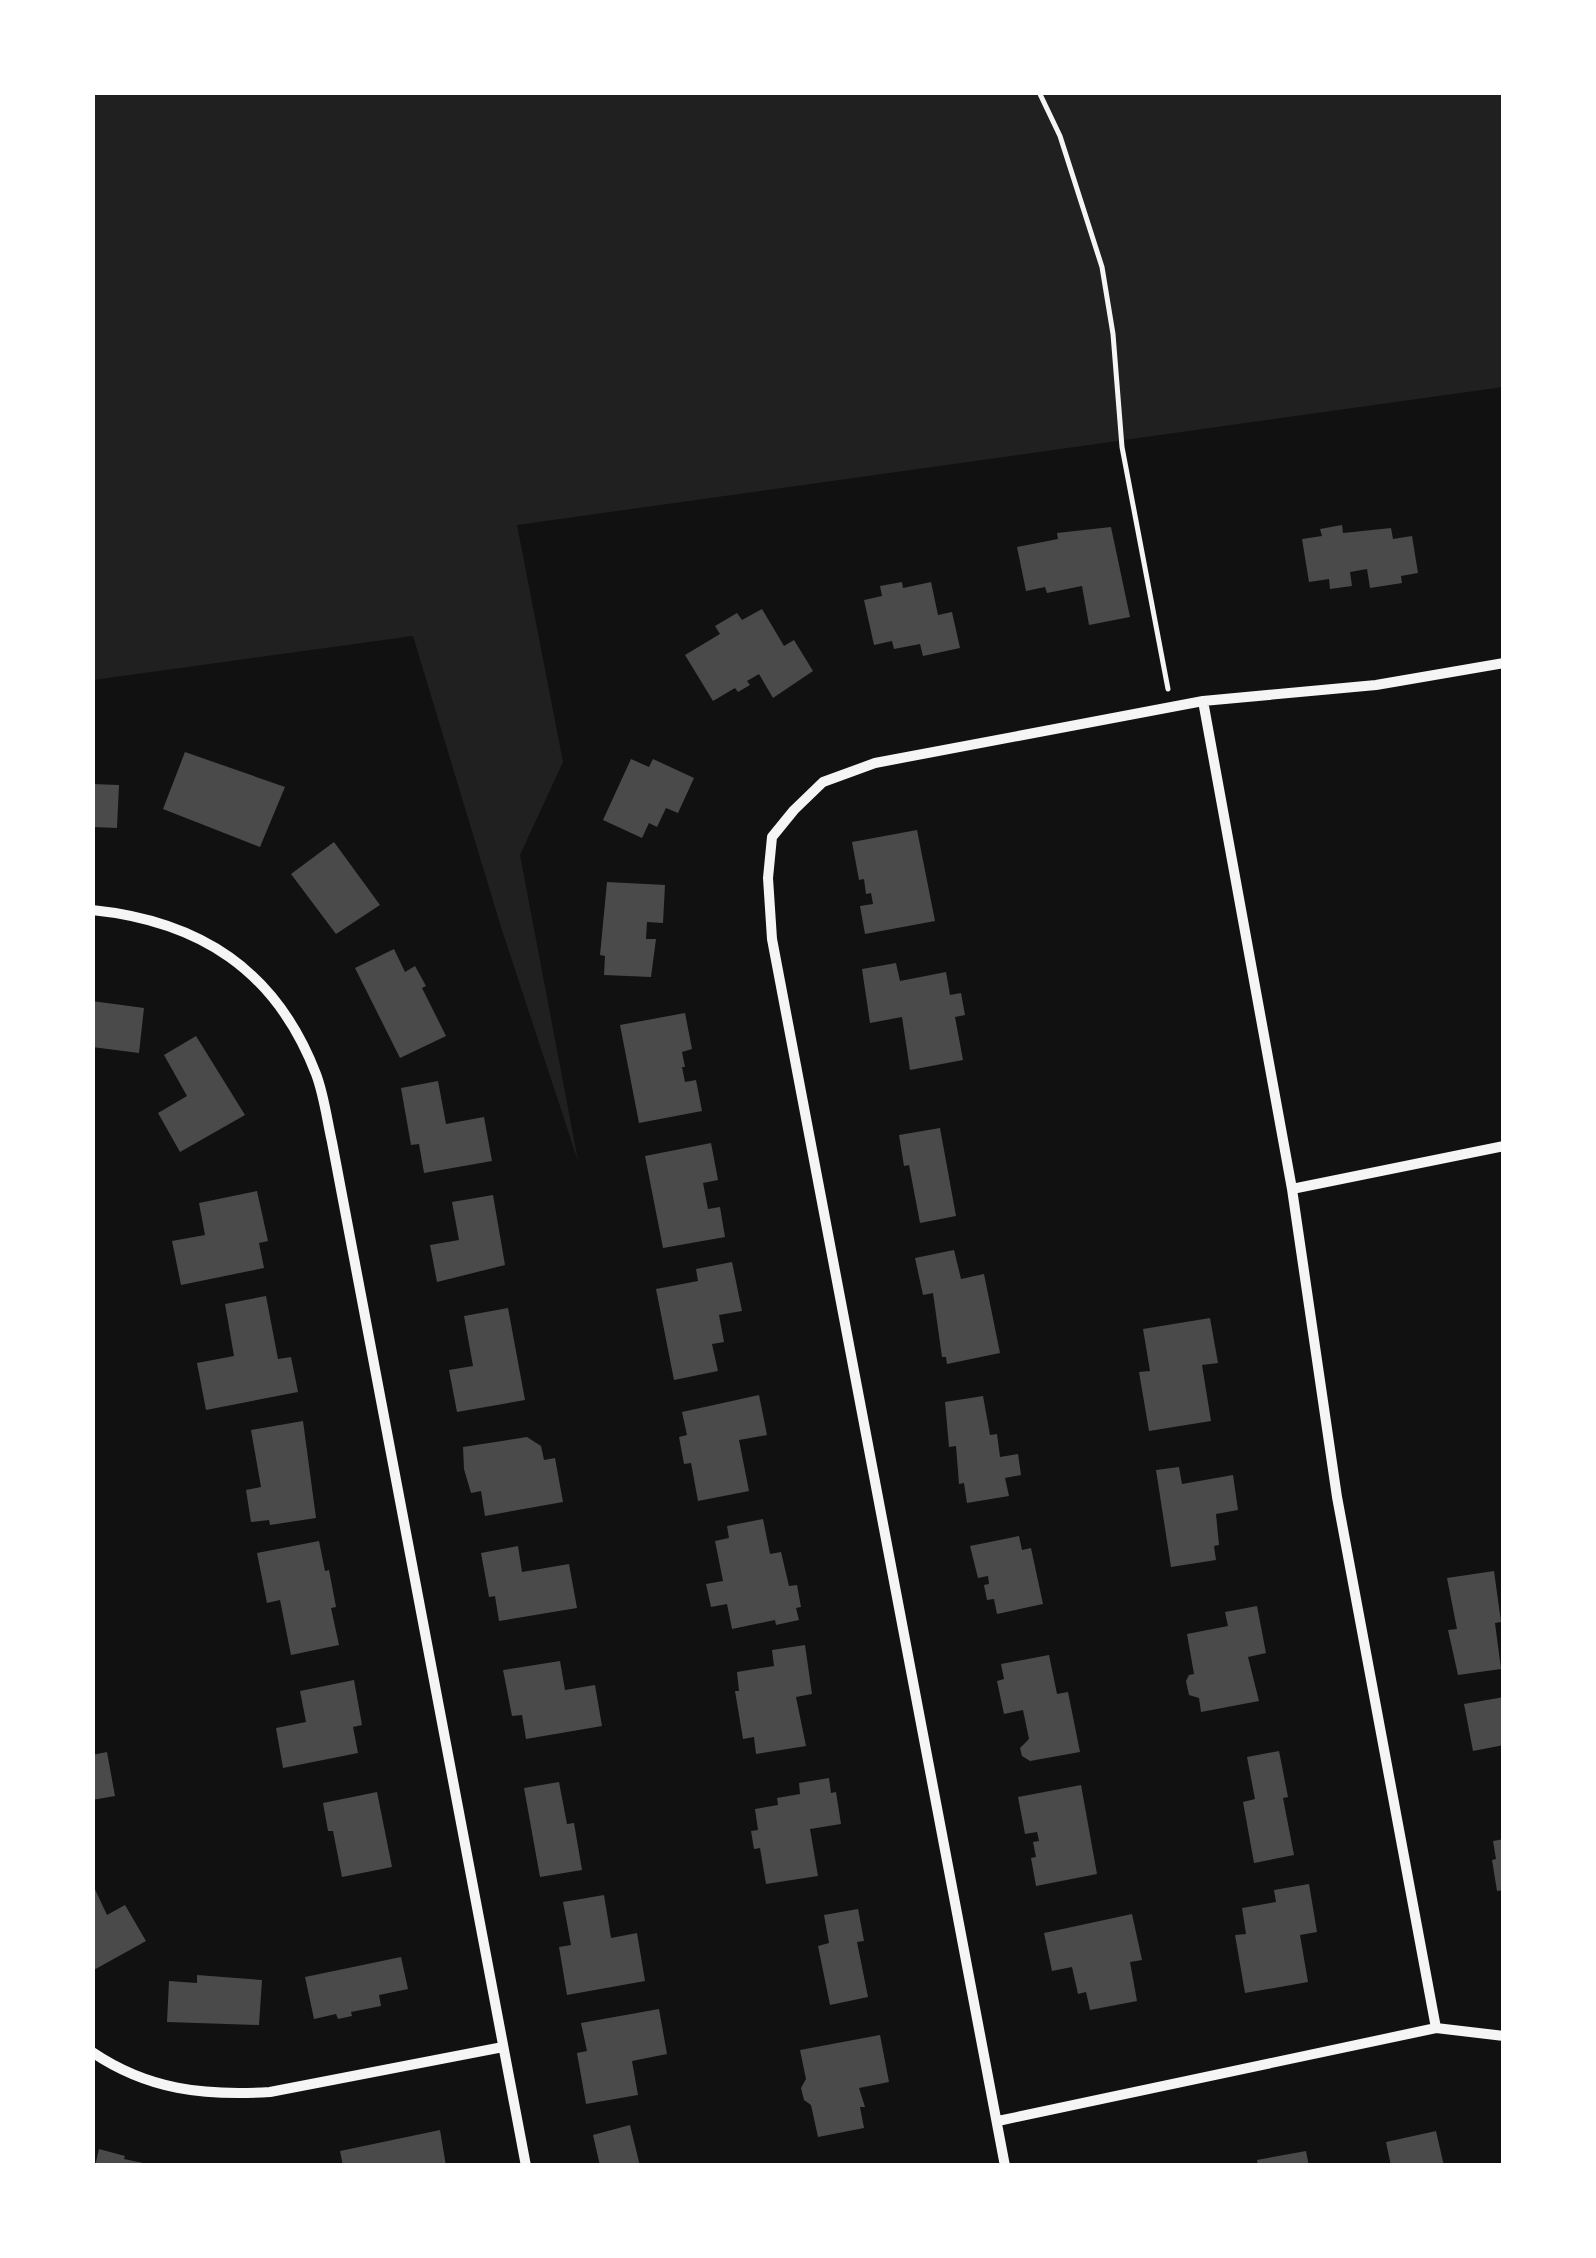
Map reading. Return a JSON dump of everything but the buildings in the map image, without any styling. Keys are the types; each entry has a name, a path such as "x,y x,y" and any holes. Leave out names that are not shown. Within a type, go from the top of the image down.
{"street":[{"path":"1005,2166 772,938 768,878 772,836 824,782 875,763 1171,707 1376,685 1504,663"},
{"path":"1203,702 1292,1189 1337,1497 1436,2028"},
{"path":"92,910 137,914 182,928 220,950 264,988 294,1027 317,1076 526,2166"},
{"path":"1292,1189 1504,1146"},
{"path":"998,2122 1436,2028 1504,2036"},
{"path":"92,2052 120,2071 183,2091 232,2094 270,2092 503,2047"}],"path":[{"path":"1039,92 1060,136 1102,267 1114,334 1122,447 1171,707"}],"shaded area":[{"path":"92,93 1503,93 1503,387 517,525 563,762 520,855 578,1161 501,927 413,636 93,680"}]}
